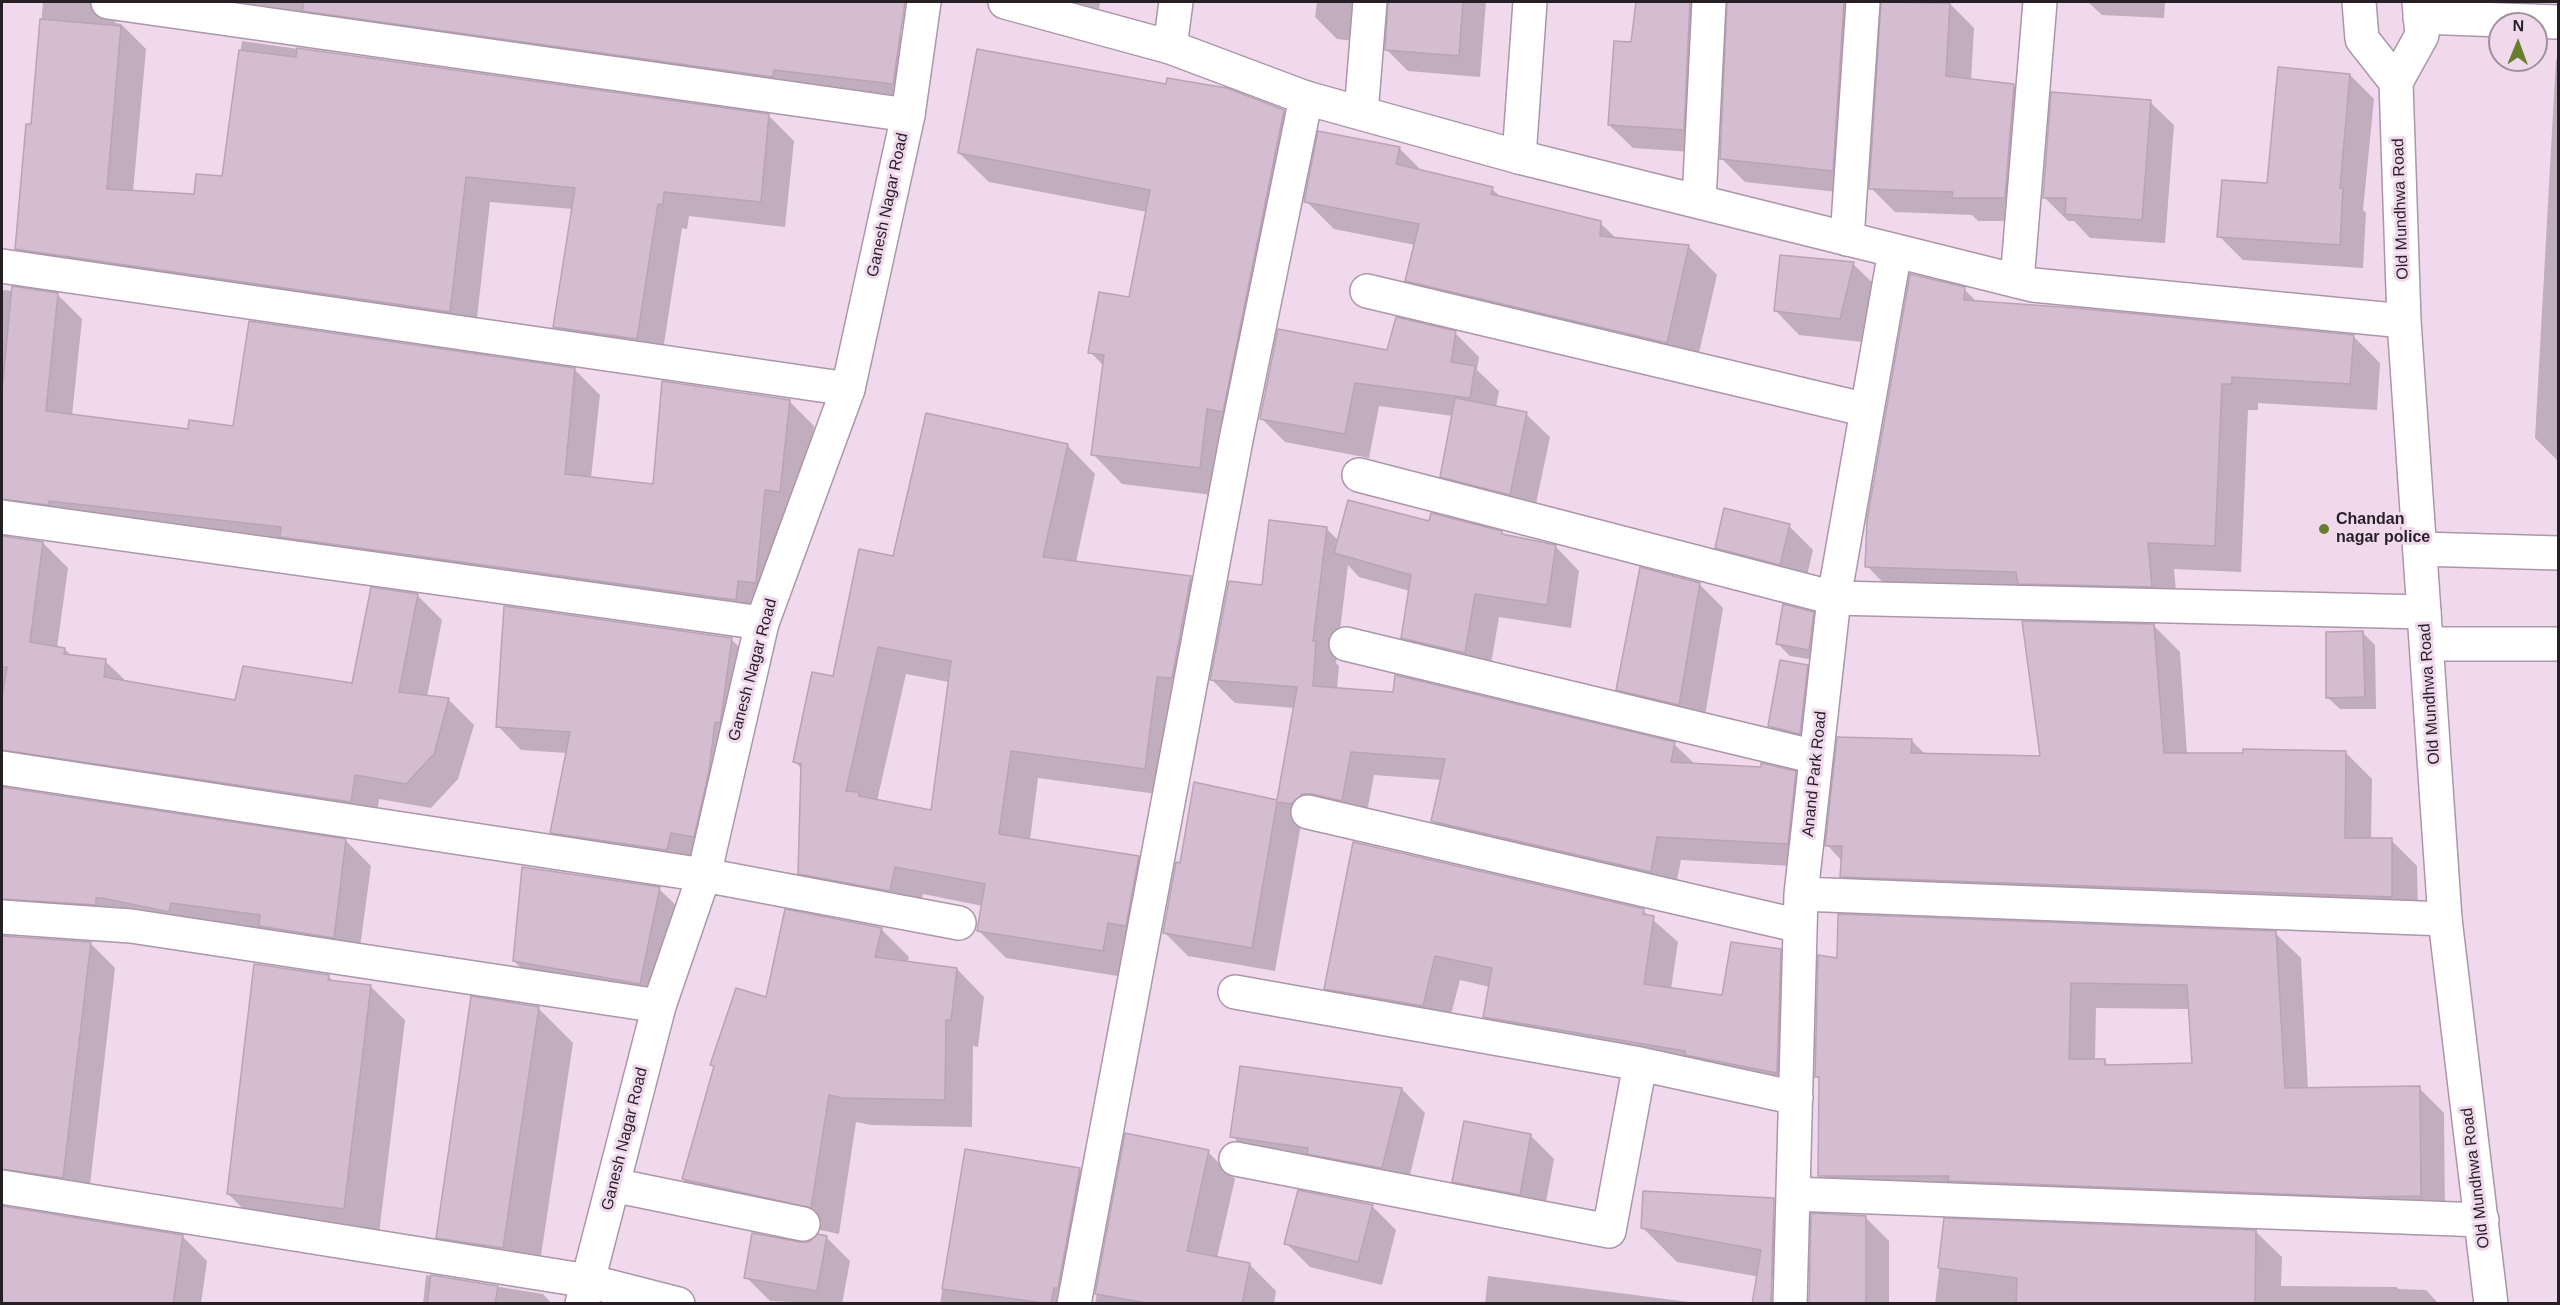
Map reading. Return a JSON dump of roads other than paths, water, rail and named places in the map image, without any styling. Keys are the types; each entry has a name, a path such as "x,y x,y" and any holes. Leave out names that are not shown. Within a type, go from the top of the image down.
{"street":[{"path":"108,2 908,114"},
{"name":"Ganesh Nagar Road","path":"585,1292 659,1006 704,875 762,623 848,389 908,114 924,2"},
{"path":"1005,2 1170,47 1306,98 1519,157 2033,285 2404,321"},
{"path":"1170,47 1176,2"},
{"path":"1361,112 1370,2"},
{"path":"1519,157 1530,2"},
{"path":"1699,201 1709,2"},
{"path":"1847,238 1863,2"},
{"path":"2017,281 2040,2"},
{"path":"2360,2 2362,39 2396,82 2422,35 2420,9 2559,22"},
{"name":"Old Mundhwa Road","path":"2396,82 2404,321 2445,919 2491,1304"},
{"path":"1074,1304 1236,440 1306,98"},
{"name":"Anand Park Road","path":"1790,1304 1801,910 1816,757 1834,598 1895,251"},
{"path":"2,266 848,389"},
{"path":"1367,291 1867,410"},
{"path":"1359,475 1834,598 2424,612"},
{"path":"2,517 762,623"},
{"path":"2420,549 2559,553"},
{"path":"1346,644 1816,757"},
{"path":"2427,644 2559,644"},
{"path":"2,768 704,875 959,923"},
{"path":"1308,812 1801,910 2445,919"},
{"path":"2,917 131,926 659,1006"},
{"path":"1235,992 1640,1064 1796,1098"},
{"path":"1236,1159 1609,1231 1640,1064"},
{"path":"613,1185 803,1224"},
{"path":"2,1187 585,1292 678,1304"},
{"path":"1793,1194 2482,1220"}],"place":[{"name":"Chandan nagar police","path":"2324,529"}]}
